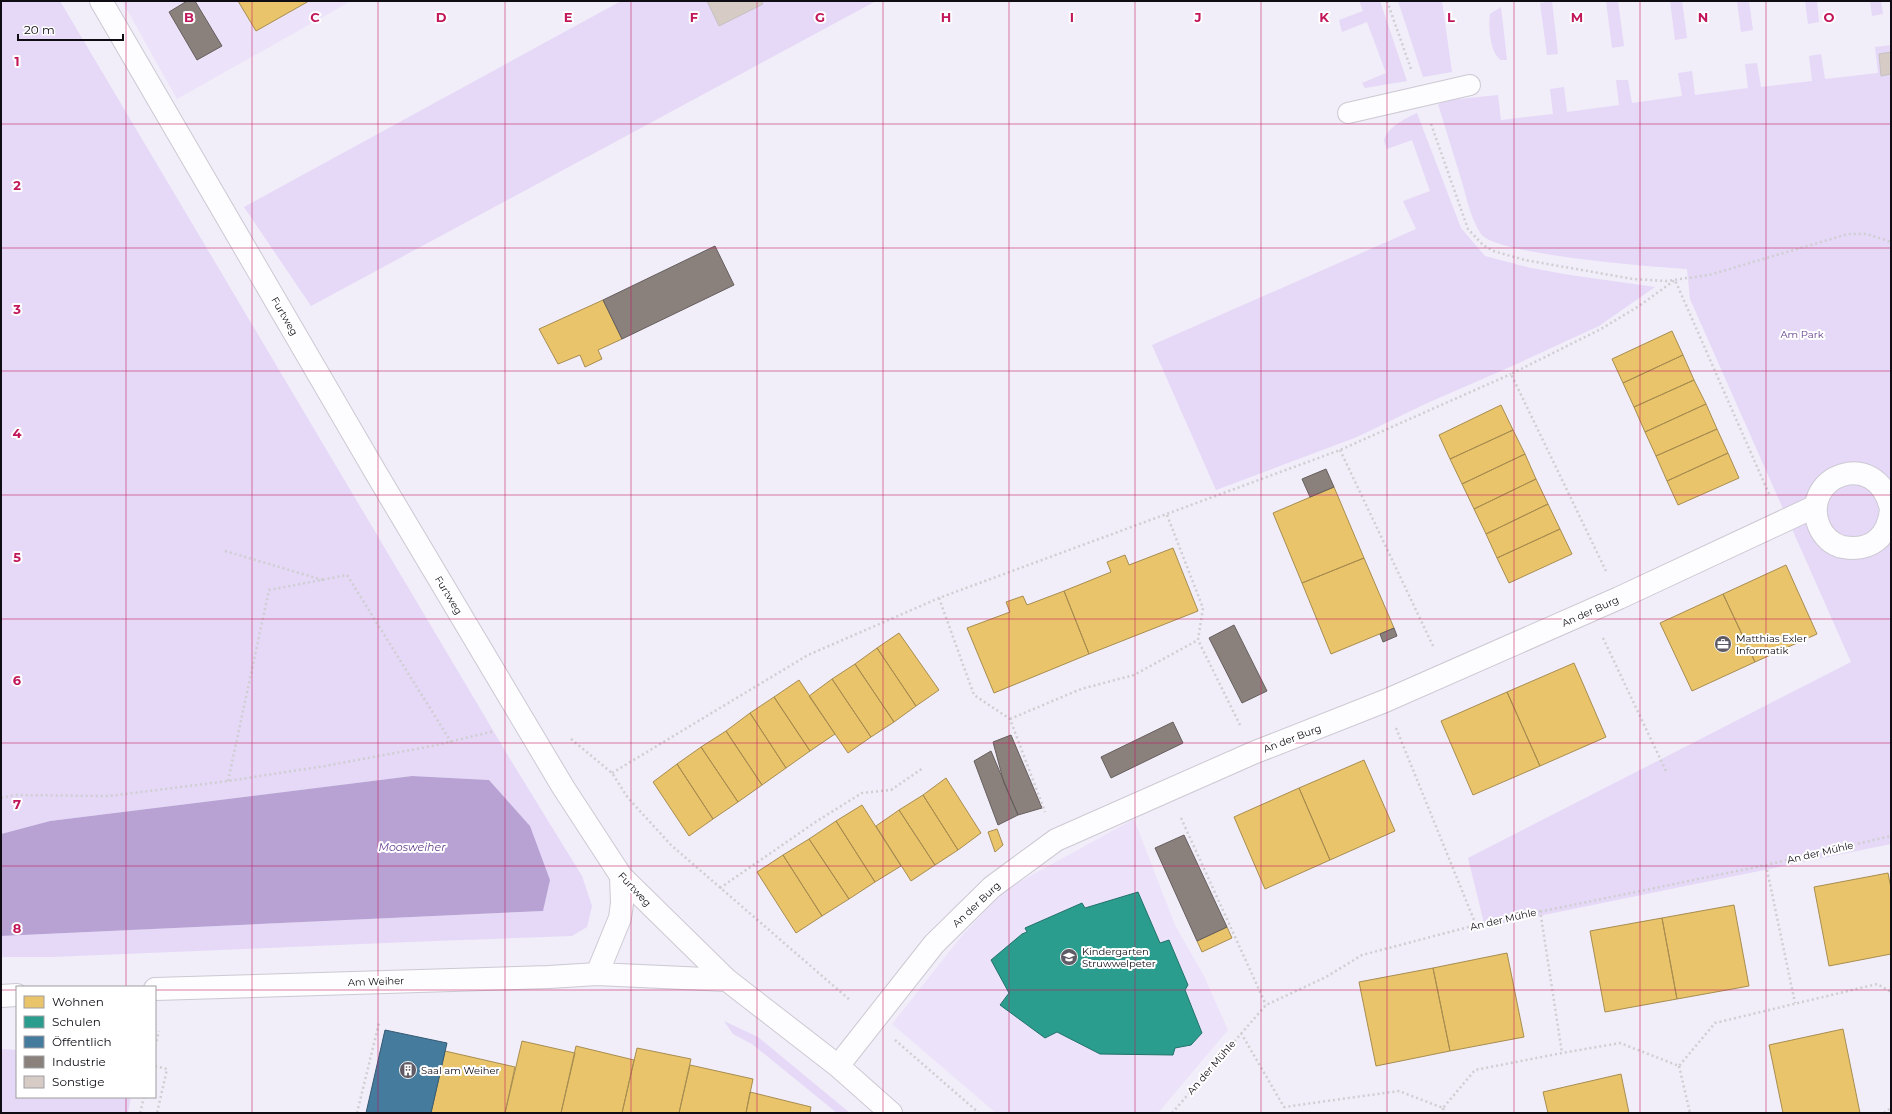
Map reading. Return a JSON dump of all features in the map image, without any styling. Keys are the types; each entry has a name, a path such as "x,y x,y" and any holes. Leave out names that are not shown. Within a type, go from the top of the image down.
{"street":[{"name":"Furtweg","path":"101,1 362,449 563,787 621,876 727,980 838,1066 891,1113"},
{"path":"1851,473 1864,474 1883,487 1891,509 1890,520 1885,531 1878,540 1862,548 1853,549 1840,546 1829,540 1821,531 1816,519 1816,506 1820,493 1827,483 1839,476 1851,473"},
{"name":"An der Burg","path":"838,1066 934,944 992,887 1056,840 1254,753 1385,702 1619,598 1816,506"},
{"path":"597,974 620,918 622,903 621,876"},
{"name":"Am Weiher","path":"156,989 549,977 597,974 727,980"},
{"path":"1,996 16,996"}],"lane":[{"path":"1348,113 1470,85"}],"path":[{"path":"1387,1 1468,229 1483,245 1493,251 1525,260 1633,279 1666,281 1709,275 1848,234 1867,234 1891,242"},
{"path":"612,773 808,655 939,598 1340,450 1511,374 1601,329 1639,306 1676,280"},
{"path":"1676,280 1781,522"},
{"path":"1511,374 1619,598"},
{"path":"1340,450 1447,674"},
{"path":"1167,515 1202,608 1198,640 1254,753"},
{"path":"225,551 323,580"},
{"path":"228,781 269,590 347,575 451,742"},
{"path":"939,598 974,695 1010,719 1056,840"},
{"path":"1590,611 1666,771"},
{"path":"1010,719 1081,689 1134,675 1198,640"},
{"path":"1385,702 1476,925"},
{"path":"1,798 15,795 109,796 228,781 325,766 451,742 498,730 523,719"},
{"path":"569,738 612,773 628,798 671,845 874,1020 979,1113"},
{"path":"720,888 780,846 862,793 891,790 923,768"},
{"path":"1169,790 1266,1005"},
{"name":"An der Mühle","path":"1172,1113 1266,1005 1326,977 1362,955 1540,910 1766,865 1891,836"},
{"path":"1766,865 1795,1003"},
{"path":"1540,910 1562,1053"},
{"path":"1679,1066 1715,1023 1877,984 1891,992"},
{"path":"357,1113 379,1023"},
{"path":"156,1042 159,1031"},
{"path":"1241,1033 1284,1107 1399,1091 1443,1108"},
{"path":"1443,1108 1475,1070 1562,1053 1620,1043 1679,1066"},
{"path":"156,1066 167,1069 157,1113"},
{"path":"1679,1066 1690,1113"},
{"path":"140,1113 144,1098"},
{"path":"1443,1108 1444,1113"},
{"path":"1884,1113 1891,1108"}],"shaded area":[{"path":"122,1 351,1 177,99"},
{"name":"Kindergarten Struwwelpeter","path":"1134,819 1175,925 1204,976 1228,1030 1158,1113 996,1113 892,1024 960,938 1003,891"}],"green space":[{"path":"1,1 60,1 510,759 582,876 592,906 587,927 572,936 52,957 1,957 1,936 543,911 530,826 489,780 412,776 50,821 1,834"},
{"path":"621,1 876,1 311,306 244,207"},
{"path":"1359,1 1380,1 1407,81 1365,88 1362,83 1386,73 1367,22 1342,32 1339,20 1363,11"},
{"path":"1398,1 1442,1 1452,72 1423,77"},
{"path":"1552,1 1558,54 1547,55 1540,3"},
{"path":"1606,1 1618,1 1624,46 1612,48"},
{"path":"1670,1 1682,1 1687,38 1675,40"},
{"path":"1737,1 1749,1 1753,30 1741,32"},
{"path":"1805,1 1817,1 1819,22 1808,24"},
{"path":"1870,1 1881,1 1883,14 1872,16"},
{"path":"1501,7 1507,60 1501,60 1494,52 1489,25 1490,14"},
{"name":"Am Park","path":"1891,45 1891,844 1485,927 1468,858 1851,662 1690,299 1687,269 1612,263 1544,254 1515,248 1493,241 1481,234 1470,209 1438,104 1450,100 1498,95 1501,120 1553,114 1550,89 1564,87 1567,112 1619,105 1616,80 1628,80 1632,103 1682,96 1678,73 1692,71 1695,95 1748,88 1745,64 1757,63 1761,87 1812,81 1809,56 1821,54 1825,79 1878,73 1875,47"},
{"path":"1417,113 1461,228 1485,256 1531,268 1655,287 1599,326 1425,404 1357,437 1216,490 1152,345 1416,229 1403,201 1430,191 1412,140 1387,149 1384,141 1388,132 1392,128"},
{"path":"724,1021 758,1037 850,1113 837,1113 752,1044 733,1034"},
{"path":"1,1049 16,1050 16,1098 131,1098 128,1113 1,1113"}],"water":[{"name":"Moosweiher","path":"412,776 489,780 530,826 550,880 543,911 1,936 1,834 50,821"}],"building: Wohnen":[{"path":"238,1 309,1 256,31"},
{"path":"603,300 622,339 598,350 602,359 585,367 580,355 558,364 539,329"},
{"path":"1672,331 1683,355 1623,383 1612,359"},
{"path":"1683,355 1694,380 1634,407 1623,383"},
{"path":"1694,380 1706,404 1645,432 1634,407"},
{"path":"1706,404 1717,429 1656,456 1645,432"},
{"path":"1501,405 1513,430 1450,459 1439,435"},
{"path":"1717,429 1728,453 1667,481 1656,456"},
{"path":"1513,430 1525,454 1462,484 1450,459"},
{"path":"1728,453 1739,478 1678,505 1667,481"},
{"path":"1525,454 1536,479 1474,509 1462,484"},
{"path":"1536,479 1548,504 1486,534 1474,509"},
{"path":"1334,487 1364,558 1302,583 1273,513"},
{"path":"1548,504 1560,529 1497,558 1486,534"},
{"path":"1560,529 1572,554 1509,583 1497,558"},
{"path":"1173,548 1198,611 1089,654 1064,591 1111,572 1107,562 1125,555 1129,565"},
{"path":"1364,558 1394,628 1331,654 1302,583"},
{"path":"1786,565 1817,634 1755,662 1723,594"},
{"path":"1064,591 1089,654 994,693 967,628 1010,612 1006,602 1023,596 1027,605"},
{"path":"1723,594 1755,662 1692,691 1660,623"},
{"path":"899,633 939,690 916,706 877,648"},
{"path":"877,648 916,706 894,722 855,664"},
{"path":"1574,663 1606,737 1540,766 1507,692"},
{"path":"855,664 894,722 871,737 832,679"},
{"path":"832,679 871,737 848,753 809,696"},
{"path":"799,680 835,734 810,751 774,697"},
{"path":"1507,692 1540,766 1473,795 1441,721"},
{"path":"774,697 810,751 786,768 750,713"},
{"path":"750,713 786,768 762,785 726,731"},
{"path":"726,731 762,785 738,802 701,747"},
{"path":"701,747 738,802 713,819 677,764"},
{"path":"1364,760 1395,831 1330,860 1299,788"},
{"path":"677,764 713,819 689,836 653,782"},
{"path":"946,778 981,833 958,850 923,795"},
{"path":"1299,788 1330,860 1265,889 1234,817"},
{"path":"923,795 958,850 935,865 899,810"},
{"path":"862,805 901,866 875,882 836,821"},
{"path":"899,810 935,865 911,881 876,826"},
{"path":"836,821 875,882 849,899 809,839"},
{"path":"997,829 1003,845 995,852 988,832"},
{"path":"809,839 849,899 822,916 783,855"},
{"path":"783,855 822,916 796,933 757,872"},
{"path":"1888,873 1891,888 1891,954 1829,966 1814,887"},
{"path":"1734,905 1749,986 1677,999 1662,918"},
{"path":"1662,918 1677,999 1605,1012 1590,931"},
{"path":"1227,927 1232,938 1202,952 1197,941"},
{"path":"1507,953 1524,1037 1450,1051 1433,968"},
{"path":"1433,968 1450,1051 1376,1066 1359,982"},
{"path":"1843,1029 1860,1113 1783,1113 1769,1045"},
{"path":"522,1041 575,1053 561,1113 505,1113"},
{"path":"576,1046 634,1060 622,1113 561,1113"},
{"path":"637,1048 691,1059 679,1113 622,1113"},
{"path":"445,1051 515,1067 505,1113 431,1113"},
{"path":"690,1065 753,1079 746,1113 679,1113"},
{"path":"1621,1074 1629,1113 1548,1113 1543,1092"},
{"path":"750,1092 811,1107 810,1113 746,1113"}],"building: Schulen":[{"path":"1138,892 1160,943 1169,940 1188,985 1185,990 1202,1033 1191,1045 1175,1048 1173,1055 1100,1054 1057,1032 1045,1038 1000,1005 1009,993 991,960 1022,934 1027,932 1025,928 1082,903 1085,908"}],"building: Öffentlich":[{"name":"Saal am Weiher","path":"385,1030 447,1043 431,1113 366,1113"}],"building: Industrie":[{"path":"187,1 195,1 222,46 197,60 169,12"},
{"path":"715,246 734,285 622,339 603,300"},
{"path":"1326,469 1334,487 1310,497 1302,479"},
{"path":"1234,625 1267,691 1242,703 1209,638"},
{"path":"1394,628 1397,636 1383,642 1380,634"},
{"path":"1173,722 1183,743 1111,778 1101,757"},
{"path":"1011,735 1042,808 1018,815 1004,783 993,742"},
{"path":"991,751 1018,815 998,825 974,761"},
{"path":"1184,835 1227,927 1197,941 1155,848"}],"building: Sonstige":[{"path":"707,1 761,1 763,4 719,26"},
{"path":"1891,52 1891,74 1881,76 1879,54"}],"place":[{"name":"Matthias Exler Informatik","path":"1723,644"},
{"name":"Kindergarten Struwwelpeter","path":"1069,957"},
{"name":"Saal am Weiher","path":"408,1070"}]}
